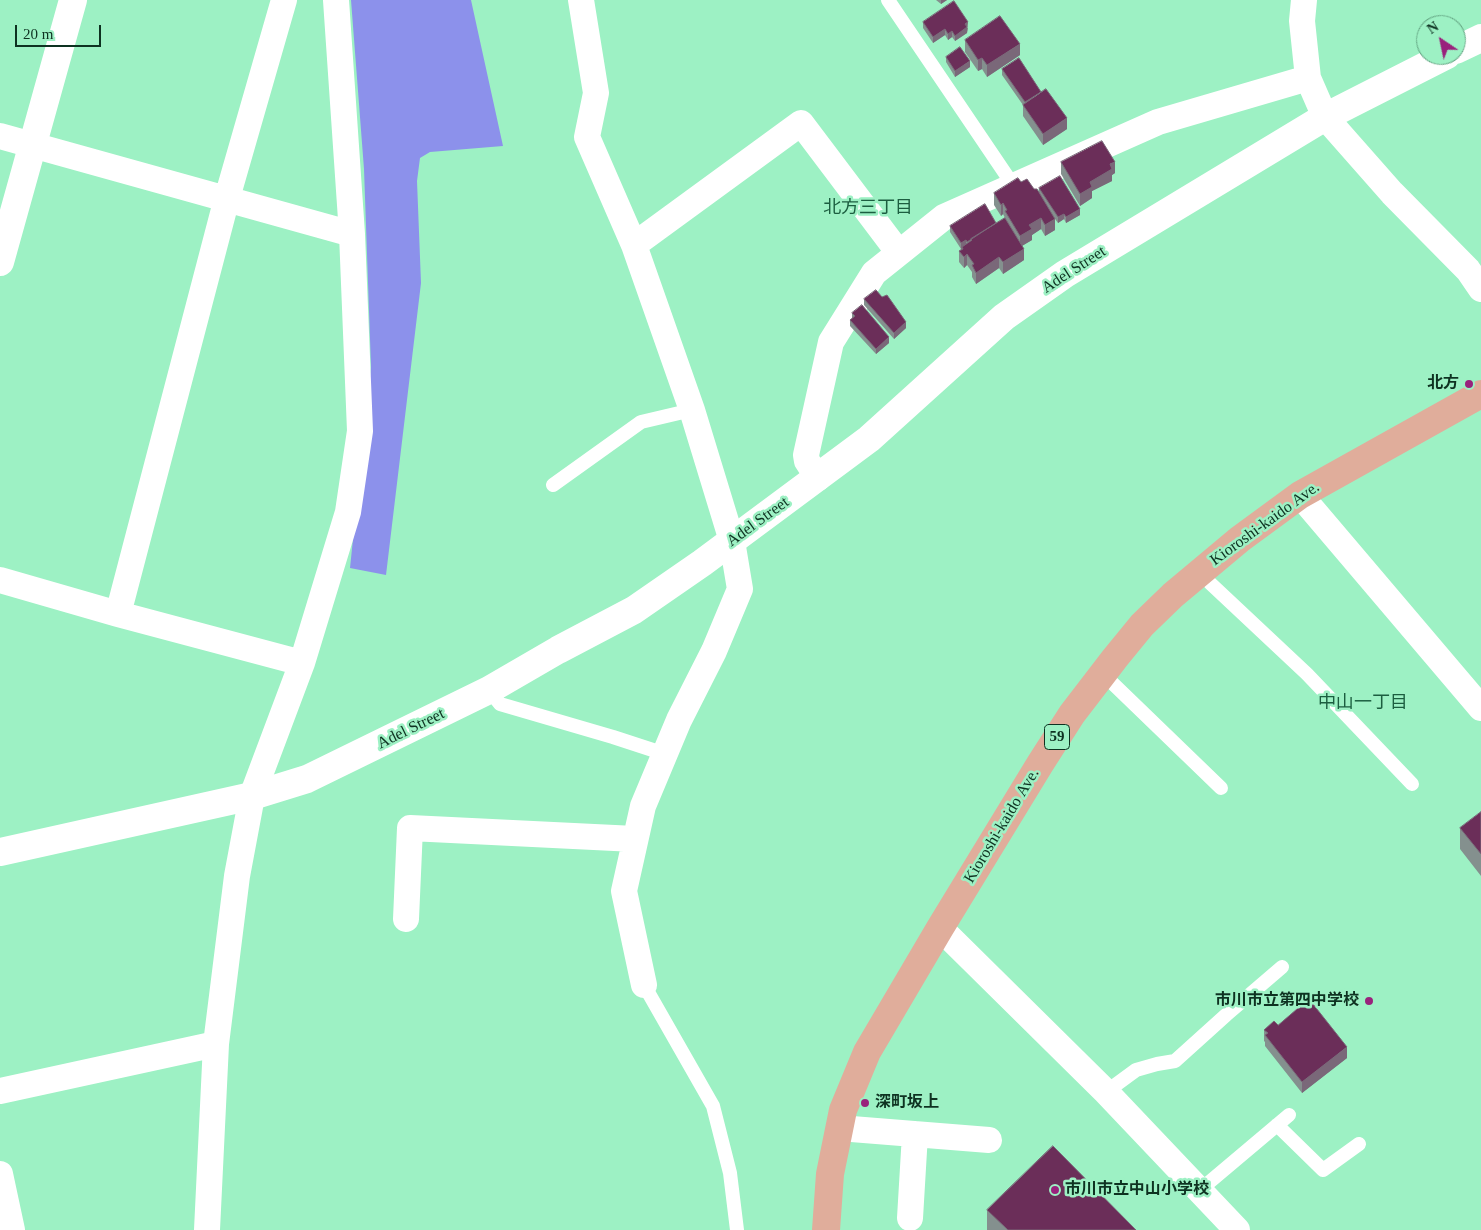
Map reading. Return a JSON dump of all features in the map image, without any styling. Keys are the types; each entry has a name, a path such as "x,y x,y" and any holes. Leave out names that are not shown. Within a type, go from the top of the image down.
{"main road":[{"name":"Kioroshi-kaido Ave.","path":"826,1230 830,1174 843,1110 867,1052 1040,764 1072,714 1102,674 1142,625 1173,595 1240,539 1300,495 1481,394"}],"street":[{"path":"0,262 73,0"},
{"path":"118,614 227,200 284,0"},
{"path":"207,1230 216,1044 236,876 252,796 302,663 348,512 360,431 352,234 336,0"},
{"path":"581,0 596,93 587,137 634,245 692,410 732,541 740,589 714,651 679,720 643,806 624,891 644,984"},
{"path":"1304,0 1302,21 1308,78 1325,117 1392,193 1468,270 1481,289"},
{"path":"1466,45 1481,38"},
{"name":"Adel Street","path":"0,852 252,796 307,779 489,690 558,650 634,610 702,563 869,439 1004,317 1065,274 1325,117 1427,65"},
{"path":"818,478 806,455 831,342 874,272 944,217 1013,185 1158,122 1308,78"},
{"path":"634,245 801,124 899,253"},
{"path":"0,136 352,234"},
{"path":"1300,495 1481,708"},
{"path":"0,580 118,614 302,663"},
{"path":"406,919 410,828 636,839"},
{"path":"940,928 1106,1092 1237,1230"},
{"path":"0,1091 216,1044"},
{"path":"839,1128 988,1140"},
{"path":"910,1218 915,1134"},
{"path":"0,1174 12,1230"}],"lane":[{"path":"888,0 1013,185"},
{"path":"552,485 641,422 692,410"},
{"path":"1210,583 1307,674 1412,784"},
{"path":"1102,674 1221,788"},
{"path":"489,690 500,704 613,736 665,754"},
{"path":"1106,1092 1136,1070 1175,1061 1282,967"},
{"path":"644,984 713,1106 730,1173 737,1230"},
{"path":"1200,1190 1289,1115"},
{"path":"1277,1125 1323,1170 1359,1144"}],"shaded area":[{"path":"351,0 471,0 503,146 430,152 420,158 417,181 421,283 386,575 350,568 371,367 364,169"}],"building":[{"path":"954,1 968,22 965,24 967,27 955,36 952,31 948,34 945,29 933,37 923,22"},
{"path":"1000,16 1020,44 987,65 982,58 978,60 965,40"},
{"path":"960,47 970,61 955,71 946,57"},
{"path":"1019,58 1041,92 1025,102 1002,69"},
{"path":"1046,89 1067,118 1043,134 1023,105"},
{"path":"1102,141 1115,162 1110,164 1112,169 1090,182 1092,187 1080,194 1061,162"},
{"path":"1060,176 1080,209 1066,217 1064,214 1058,217 1039,188"},
{"path":"1018,178 1021,182 1027,179 1034,189 1037,189 1055,219 1045,225 1041,218 1029,225 1032,229 1020,236 1005,211 1007,210 1003,203 1001,205 994,193"},
{"path":"985,204 996,223 967,242 966,240 961,243 950,226"},
{"path":"1005,218 1024,249 1003,262 999,257 976,273 972,265 974,264 967,254 964,257 959,251 971,239"},
{"path":"876,290 882,297 887,295 906,322 894,333 864,299"},
{"path":"862,305 889,337 876,349 850,320 855,316 852,313"},
{"path":"1481,812 1481,854 1460,828"},
{"path":"1309,999 1347,1047 1302,1082 1265,1035 1268,1033 1264,1030 1274,1021 1278,1025"},
{"name":"市川市立中山小学校","path":"1053,1146 1136,1230 1008,1230 987,1210"}],"place":[{"name":"北方","path":"1469,384"},
{"name":"市川市立第四中学校","path":"1369,1001"},
{"name":"深町坂上","path":"865,1103"},
{"name":"市川市立中山小学校","path":"1055,1190"}],"district":[{"name":"北方三丁目","path":"868,208"},
{"name":"中山一丁目","path":"1363,703"}]}
